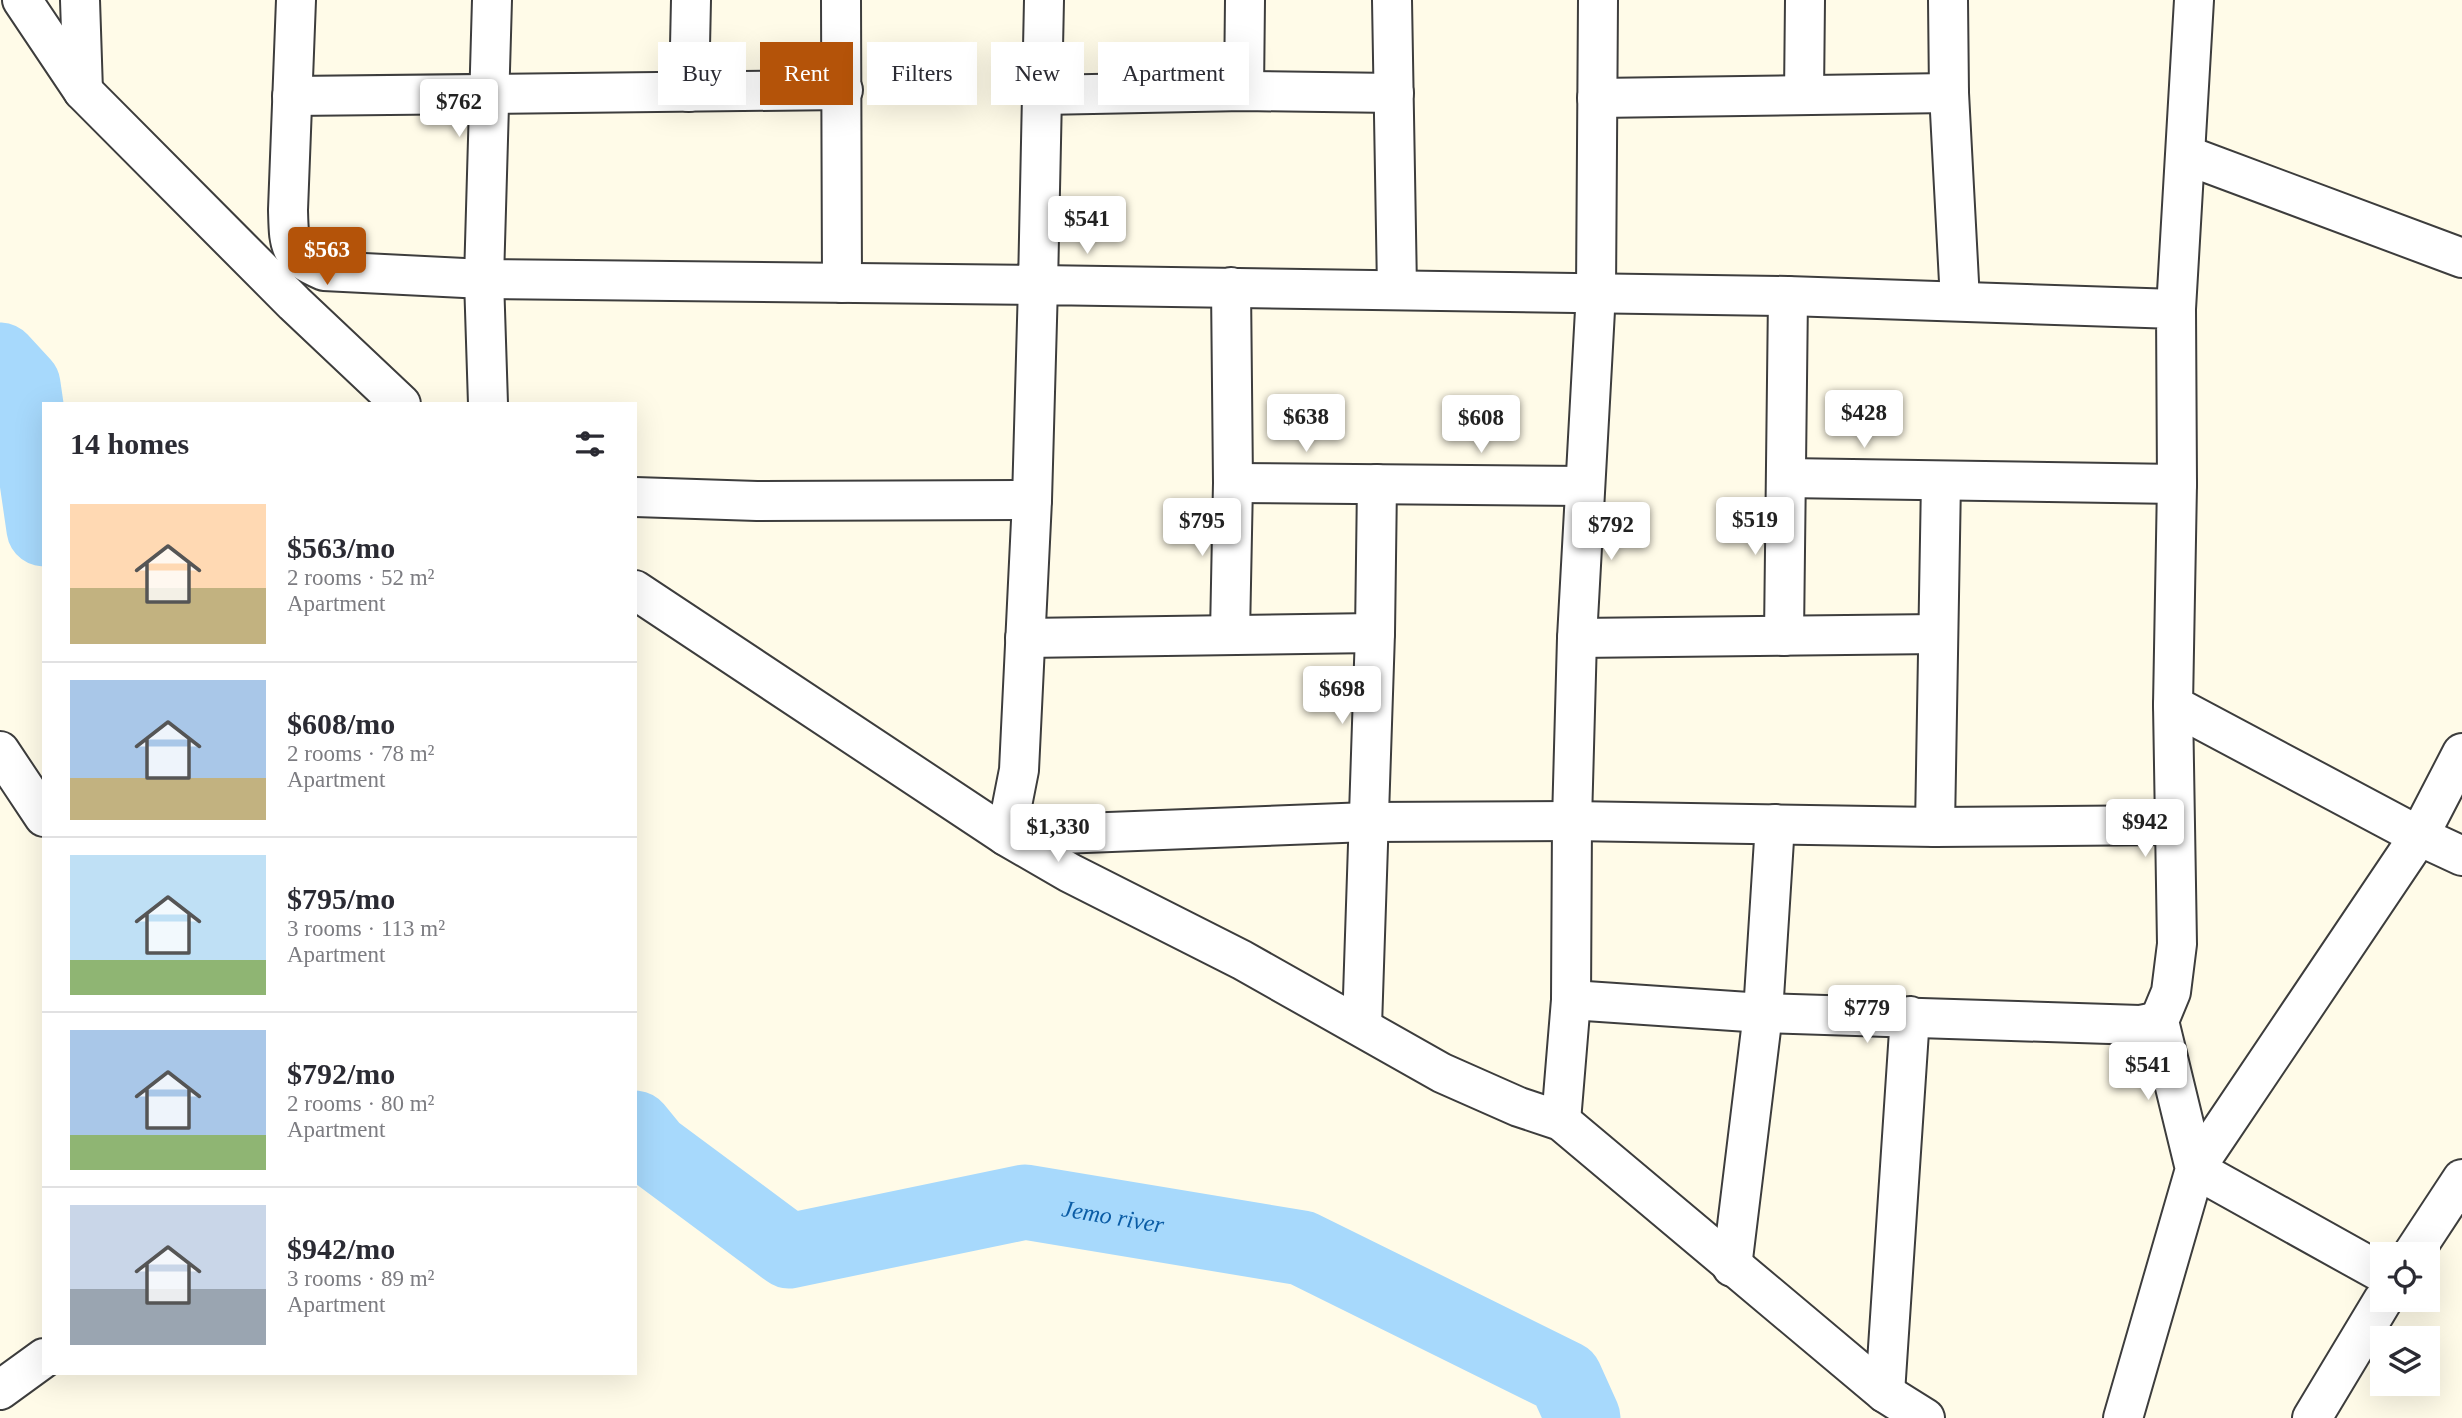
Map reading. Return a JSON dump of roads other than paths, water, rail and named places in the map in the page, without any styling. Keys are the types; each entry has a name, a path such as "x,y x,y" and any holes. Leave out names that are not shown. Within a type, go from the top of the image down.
{"street":[{"path":"22,0 83,91 294,303 399,402"},
{"path":"80,0 83,91"},
{"path":"296,0 289,242 301,261 324,271 484,279 1596,292 2176,309"},
{"path":"488,402 484,279 492,0"},
{"path":"690,42 691,0"},
{"path":"841,0 841,42"},
{"path":"1043,42 1044,0"},
{"path":"1245,0 1245,42"},
{"path":"1391,0 1396,289"},
{"path":"1560,1121 1571,1000 1577,638 1596,292 1598,0"},
{"path":"1804,95 1805,0"},
{"path":"1948,0 1949,93 1960,301"},
{"path":"2194,0 2176,309 2177,484 2173,705 2178,944 2171,992 2159,1021 2195,1169 2370,1266"},
{"path":"1249,91 1394,93"},
{"path":"292,96 658,92"},
{"path":"1597,98 1949,93"},
{"path":"842,105 842,283"},
{"path":"1006,836 1018,770 1032,500 1042,105"},
{"path":"2186,155 2462,258"},
{"path":"294,303 301,261"},
{"path":"1230,634 1233,483 1231,287"},
{"path":"1784,636 1788,296"},
{"path":"1786,478 2177,484"},
{"path":"1935,827 1941,481"},
{"path":"1233,483 1585,486"},
{"path":"1362,1026 1375,633 1377,484"},
{"path":"637,496 757,501 1032,500"},
{"path":"637,591 1006,836 1070,873 1210,942 1442,1073 1519,1107 1560,1121 1885,1393 1925,1418"},
{"path":"1025,638 1375,633"},
{"path":"1577,638 1938,634"},
{"path":"2173,705 2419,836 2462,856"},
{"path":"0,751 42,814"},
{"path":"2123,1418 2195,1169 2419,836 2462,753"},
{"path":"1006,836 1368,822 1572,821 1935,827 2174,825"},
{"path":"1732,1267 1763,1013 1775,824"},
{"path":"1571,1000 1763,1013 2140,1025 2159,1021"},
{"path":"1885,1393 1910,1016"},
{"path":"2421,1242 2462,1179"},
{"path":"2312,1418 2376,1312"},
{"path":"0,1390 42,1359"}],"waterway":[{"name":"Jemo river","path":"0,360 23,385 42,515"},
{"name":"Jemo river","path":"637,1130 653,1150 789,1251 1025,1202 1302,1248 1565,1378 1583,1418"}]}
